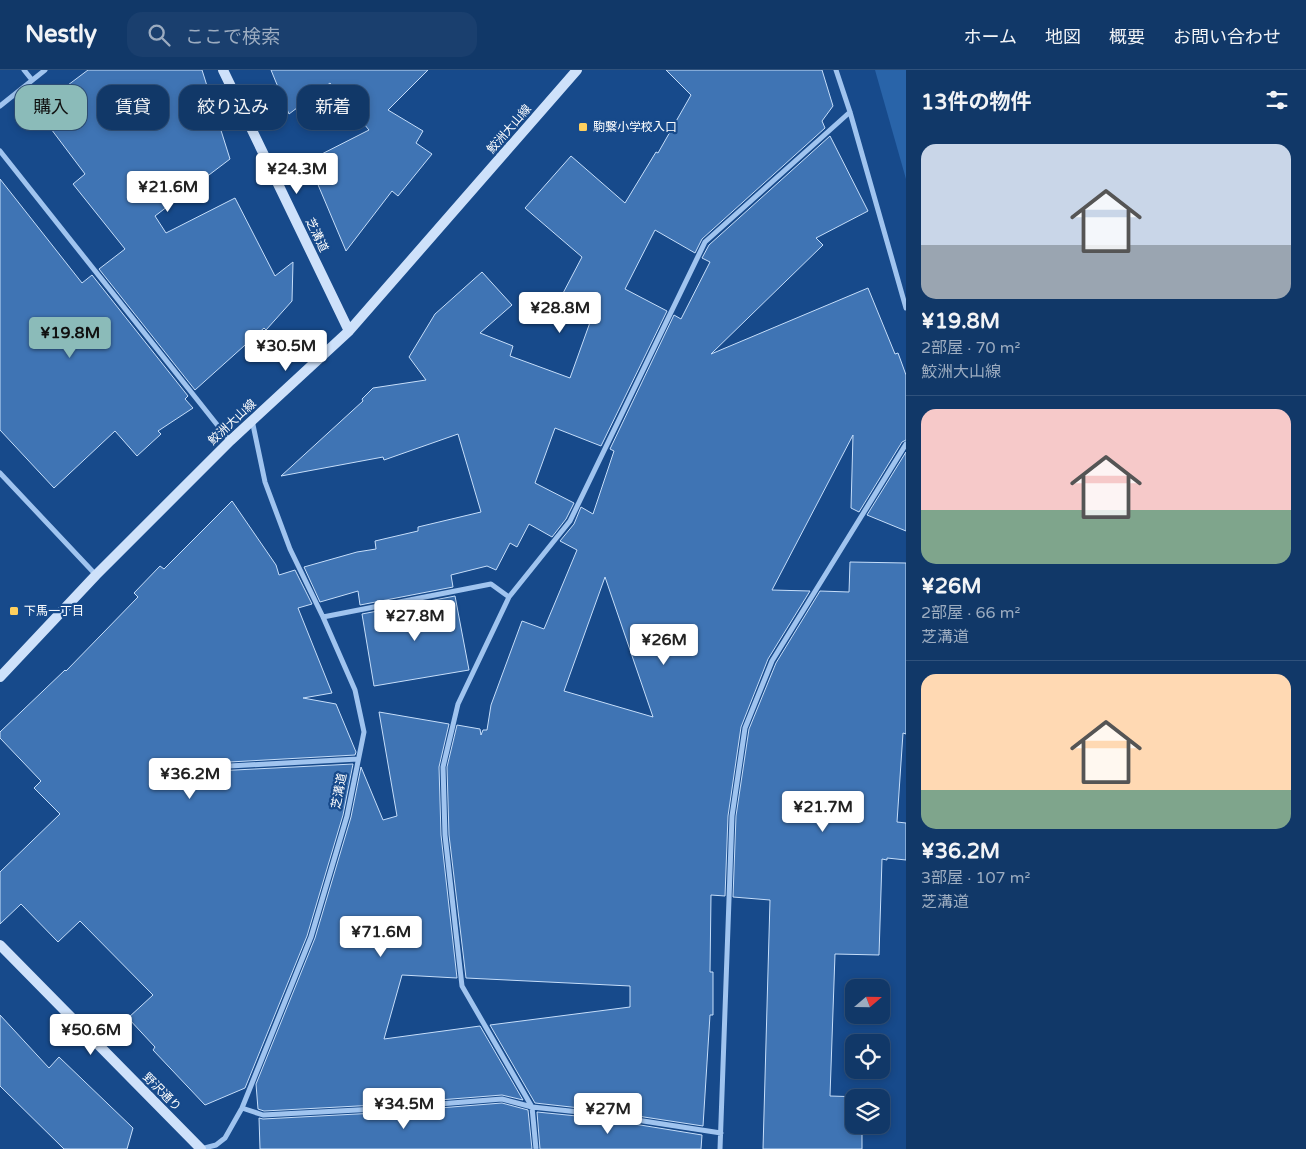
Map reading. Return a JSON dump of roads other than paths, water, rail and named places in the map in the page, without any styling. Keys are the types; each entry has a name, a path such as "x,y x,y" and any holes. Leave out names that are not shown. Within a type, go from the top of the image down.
{"main road":[{"name":"芝溝道","path":"223,70 349,331"},
{"name":"鮫洲大山線","path":"0,677 96,575 230,440 349,331 577,70"},
{"name":"野沢通り","path":"0,945 201,1149"}],"street":[{"path":"24,70 32,80"},
{"path":"0,106 45,70"},
{"path":"836,70 850,112 906,308"},
{"path":"536,1149 532,1107 462,986 445,835 443,768 458,704 509,597 570,521 705,242 850,112"},
{"path":"0,151 230,440"},
{"name":"芝溝道","path":"201,1149 216,1145 225,1138 242,1108 311,937 347,816 364,732 355,690 323,617 290,549 265,482 252,420"},
{"path":"720,1149 732,816 744,728 772,661 906,444"},
{"path":"0,473 96,575"},
{"path":"323,617 491,584 509,597"},
{"path":"176,769 358,759"},
{"path":"242,1108 263,1115 376,1109 502,1099 532,1107 598,1114 721,1133"}],"place":[{"name":"駒繋小学校入口","path":"583,127"},
{"name":"下馬一丁目","path":"14,611"}]}
